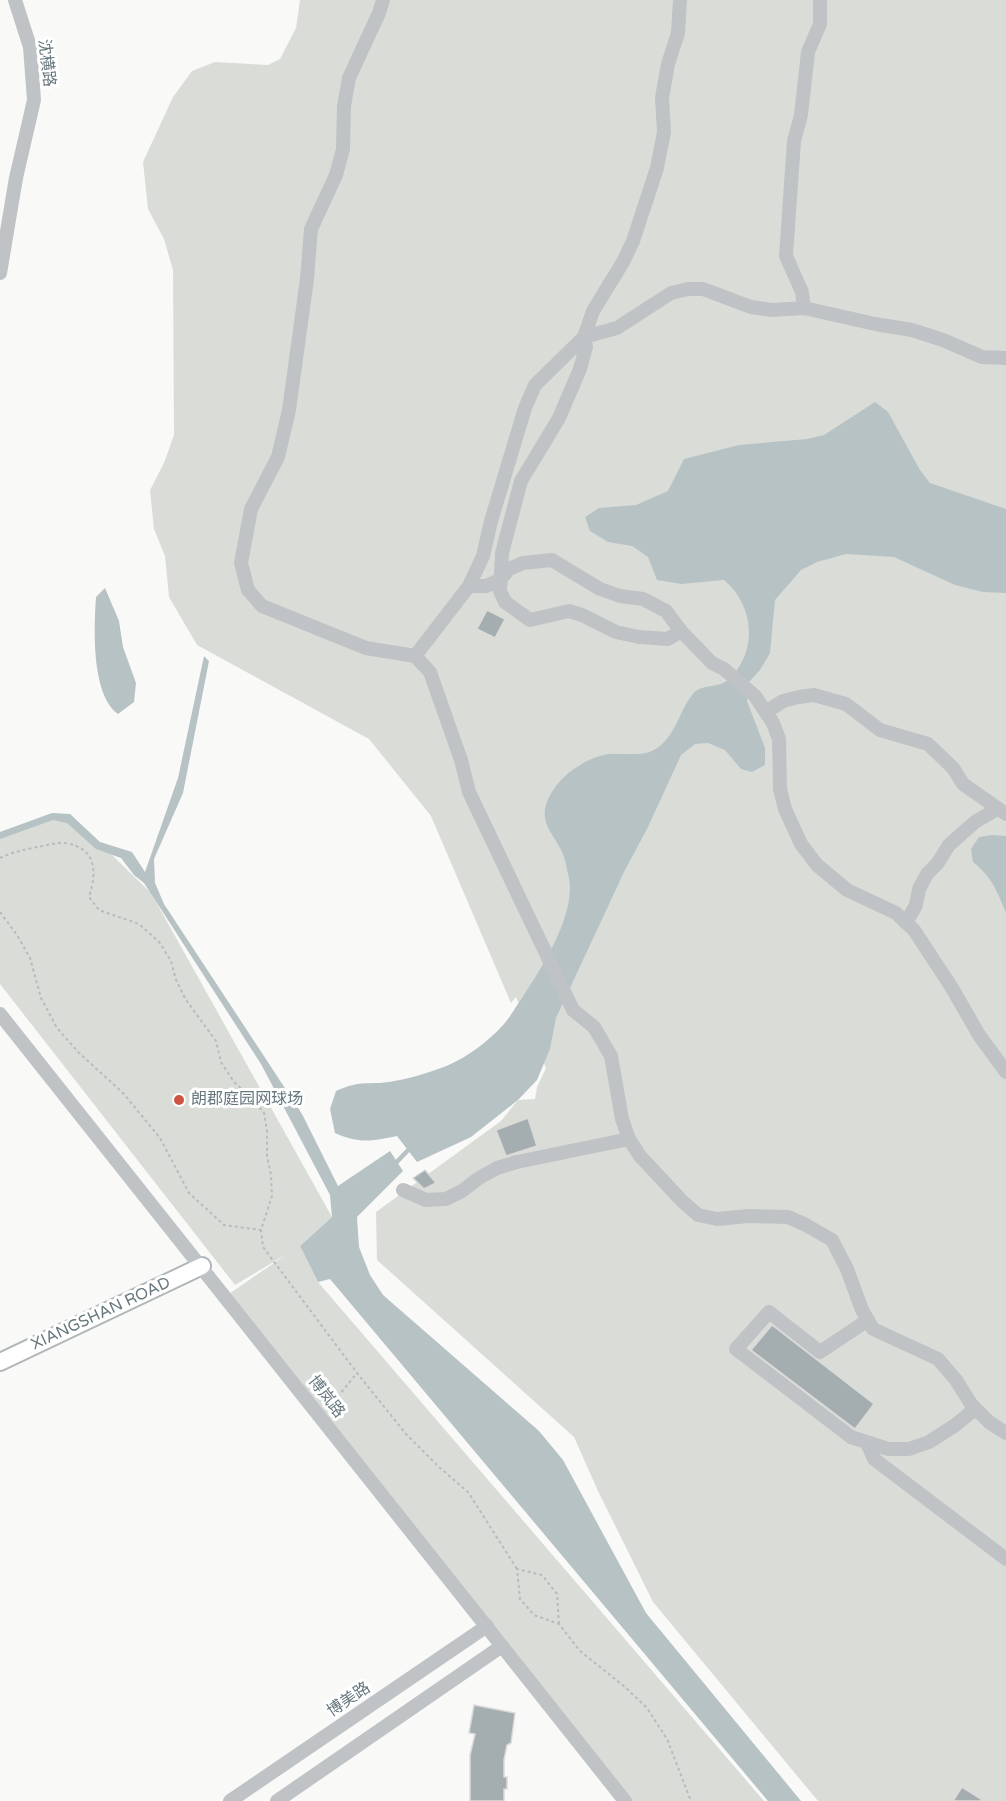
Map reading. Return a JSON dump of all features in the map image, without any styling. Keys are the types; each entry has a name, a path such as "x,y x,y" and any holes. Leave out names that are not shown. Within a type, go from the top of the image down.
{"main road":[{"name":"XIANGSHAN ROAD","path":"0,1362 202,1266"}],"street":[{"name":"沈横路","path":"0,273 16,178 34,100 30,47 15,0"},
{"path":"383,0 380,13 349,78 343,149 339,166 311,229 307,279 289,410 278,457 251,509 241,563 248,590 262,606 366,648 415,656 430,672 461,760 469,792 573,1010 594,1027 611,1056 622,1119 629,1139 640,1156 698,1215 717,1219 749,1216 788,1218 832,1240 873,1329 938,1359 956,1380 975,1409 1006,1433"},
{"path":"415,656 469,586 483,556 491,520 525,408 535,385 584,337 593,311 633,241 657,168 664,132 662,98 668,64 678,33 680,0"},
{"path":"804,308 802,292 786,256 794,141 801,115 808,52 820,24 820,0"},
{"path":"584,337 617,328 671,294 688,289 703,289 751,307 772,310 804,308 912,330 943,340 982,357 1006,358"},
{"path":"584,337 586,347 576,379 558,418 521,481 502,553 500,591 505,602 530,620 569,611 616,632 639,637 668,639 681,632"},
{"path":"469,586 486,586 500,580 509,569 523,563 552,560 600,589 620,596 643,599 666,612 681,632 712,663 724,669 755,696 766,712 779,739 780,789 785,809 801,844 817,865 847,890 896,913 914,930 979,1035 1006,1072"},
{"path":"766,712 783,700 806,696 828,698 846,704 880,730 928,744 953,768 963,784 1002,812"},
{"path":"906,923 916,905 919,888 949,845 975,822 1002,812"},
{"name":"博岚路","path":"0,1014 625,1801"},
{"path":"403,1190 426,1200 446,1198 462,1191 497,1168 629,1139"},
{"path":"868,1320 820,1352 769,1312 736,1349 850,1437 888,1449 909,1449 929,1442 975,1409"},
{"path":"867,1443 874,1459 1006,1559"},
{"name":"博美路","path":"230,1801 487,1626"},
{"path":"277,1801 502,1646"}],"path":[{"path":"0,858 9,853 63,843 84,849 93,862 94,881 89,897 99,910 139,924 160,943 171,961 176,980 186,1000 216,1041 221,1062 234,1082 253,1099 264,1113 267,1156 272,1175 272,1196 261,1230 263,1247 357,1373 406,1434 468,1492 518,1569 520,1599 534,1615 559,1624 580,1651 625,1687 646,1708 667,1739 691,1801"},
{"path":"0,912 30,958 41,998 57,1028 78,1052 123,1093 160,1138 189,1193 224,1225 261,1230"},
{"path":"321,1416 357,1373"},
{"path":"518,1569 542,1575 557,1594 559,1624"}],"shaded area":[{"path":"300,0 1006,0 1006,1801 818,1801 653,1602 574,1437 377,1260 376,1212 501,1121 518,1100 535,1099 537,1087 546,1068 516,997 511,1003 431,816 369,739 197,645 169,597 165,556 154,529 150,490 164,463 174,435 173,270 164,239 148,209 143,162 173,97 192,71 215,62 268,65 280,59 296,28"},
{"path":"875,402 888,412 920,470 930,483 1006,509 1006,593 983,592 955,585 894,557 846,554 817,562 801,570 775,600 770,653 760,670 748,683 747,701 765,748 765,765 752,772 741,769 725,750 708,743 695,744 681,755 556,1018 550,1049 537,1080 518,1100 471,1137 417,1162 397,1136 366,1140 351,1139 335,1133 330,1109 336,1091 357,1084 384,1083 409,1078 450,1065 475,1050 498,1031 530,986 554,945 569,901 570,884 563,853 545,819 548,799 561,780 580,765 602,755 638,754 654,750 672,732 692,695 700,689 724,683 738,669 745,656 749,629 747,615 742,602 724,580 681,584 657,580 648,557 632,546 608,542 590,531 585,517 599,508 636,505 668,491 684,459 739,445 807,439 824,435"},
{"path":"105,588 119,621 123,647 136,683 134,702 118,714 109,705 103,692 96,660 96,597"},
{"path":"204,656 209,661 183,793 154,859 155,883 164,904 302,1114 338,1186 390,1151 403,1171 357,1217 359,1247 370,1275 383,1295 539,1431 563,1460 646,1613 801,1801 768,1801 330,1279 318,1282 300,1246 332,1217 330,1195 261,1064 144,883 134,875 121,858 96,849 67,823 53,820 0,839 0,832 52,813 70,814 100,842 132,852 145,872 178,778"},
{"path":"70,814 151,893 332,1217 300,1246 318,1282 764,1801 625,1801 226,1296 287,1254 235,1285 0,984 0,832"},
{"path":"1006,836 1006,913 997,891 973,862 971,849 979,837"}],"building":[{"path":"487,610 505,619 495,638 477,629"},
{"path":"528,1118 537,1146 506,1156 496,1130"},
{"path":"425,1170 436,1183 424,1189 413,1178"},
{"path":"772,1325 874,1404 855,1429 751,1350"},
{"path":"474,1705 515,1713 511,1743 507,1745 504,1760 507,1789 504,1789 504,1801 470,1801 470,1755 475,1734 469,1733"},
{"path":"962,1787 984,1801 953,1801"}],"waterway":[{"path":"393,1166 412,1146"}],"place":[{"name":"朗郡庭园网球场","path":"179,1100"}]}
